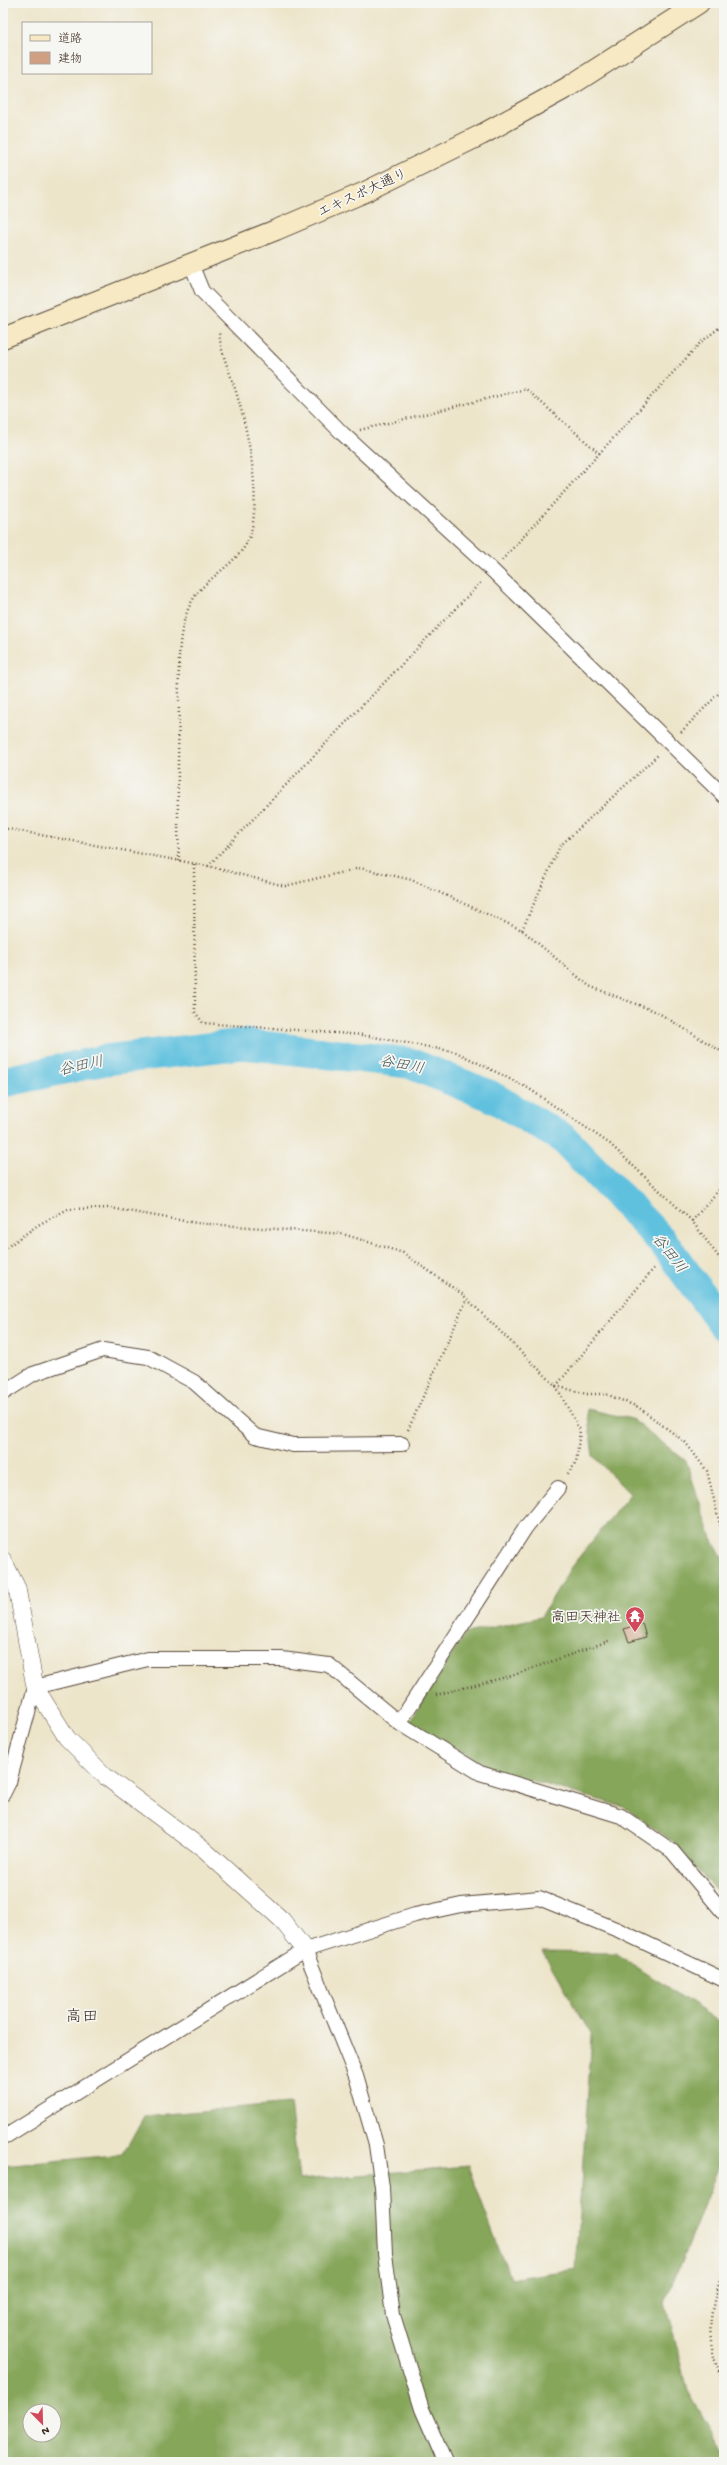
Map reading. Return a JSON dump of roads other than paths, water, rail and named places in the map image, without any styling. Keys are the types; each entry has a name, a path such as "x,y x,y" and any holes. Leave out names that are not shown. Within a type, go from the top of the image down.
{"main road":[{"name":"エキスポ大通り","path":"3,338 191,264 365,192 481,135 568,87 699,3"}],"street":[{"path":"191,264 202,291 343,434 492,570 724,796"},
{"path":"3,1393 32,1374 103,1350 148,1357 187,1379 255,1436 293,1445 402,1444"},
{"path":"399,1723 526,1527 558,1488"},
{"path":"3,1560 17,1588 34,1687 67,1738 106,1777 204,1850 282,1920 305,1950 356,2076 376,2145 382,2187 385,2254 393,2315 422,2409 445,2462"},
{"path":"34,1687 148,1659 282,1659 329,1665 399,1723 480,1773 621,1816 672,1851 724,1913"},
{"path":"3,1794 9,1782 34,1687"},
{"path":"3,2138 305,1950 415,1915 461,1905 539,1898 618,1930 724,1980"}],"waterway":[{"name":"谷田川","path":"3,1082 105,1060 243,1044 409,1063 491,1096 564,1139 663,1242 724,1326"}],"place":[{"name":"高田天神社","path":"635,1633"}],"district":[{"name":"高田","path":"82,2015"}]}
